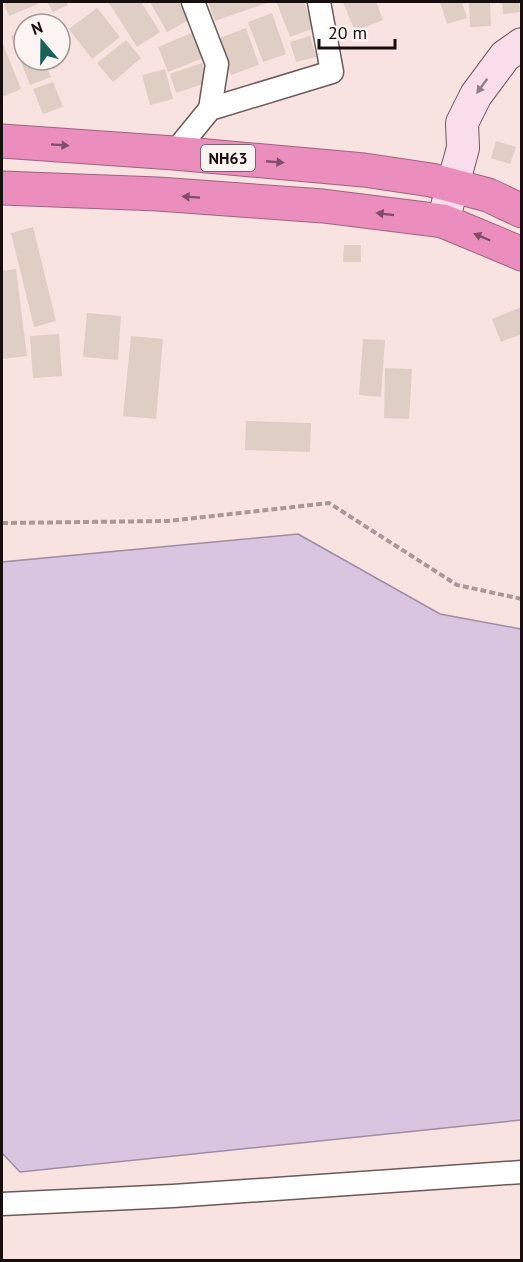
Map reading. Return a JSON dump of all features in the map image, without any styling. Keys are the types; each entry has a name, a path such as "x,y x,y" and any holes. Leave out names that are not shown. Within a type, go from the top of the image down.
{"highway":[{"name":"NH63","path":"2,141 364,170 430,180 488,195 522,211"},
{"name":"NH63","path":"2,188 158,194 300,204 443,221 522,254"}],"main road":[{"path":"443,221 463,148 462,123 476,95 505,56 522,44"},
{"path":"463,148 482,135 494,106 522,70"}],"street":[{"path":"174,153 210,109 218,64 193,2"},
{"path":"210,109 333,72 319,2"},
{"path":"2,1204 173,1196 522,1172"}],"path":[{"path":"2,523 168,521 329,503 457,585 522,599"}],"shaded area":[{"path":"298,534 440,614 521,629 521,1120 20,1172 2,1153 2,562"}],"building":[{"path":"3,2 37,2 38,4 19,12 12,12 9,16"},
{"path":"47,2 66,2 68,5 53,12"},
{"path":"141,2 160,32 137,47 109,3"},
{"path":"150,2 179,2 189,20 167,32"},
{"path":"208,2 270,2 215,21"},
{"path":"304,2 314,28 290,37 277,3"},
{"path":"343,2 376,2 383,20 355,31"},
{"path":"440,2 462,2 467,18 447,24"},
{"path":"469,2 490,2 491,26 470,27"},
{"path":"502,2 519,2 520,12 503,14"},
{"path":"97,8 120,37 92,59 72,33 72,27"},
{"path":"272,13 286,54 263,62 248,22"},
{"path":"246,28 259,65 231,75 217,39"},
{"path":"196,31 206,57 168,72 158,47"},
{"path":"310,36 316,57 296,62 290,42"},
{"path":"126,40 141,58 113,82 97,63"},
{"path":"2,45 21,89 2,97"},
{"path":"202,63 209,82 176,93 170,74"},
{"path":"165,69 173,99 150,105 142,75"},
{"path":"25,72 49,72 51,77 30,85"},
{"path":"53,82 63,107 43,114 33,89"},
{"path":"496,141 516,147 510,164 491,158"},
{"path":"33,227 56,321 34,327 11,233"},
{"path":"344,245 361,245 361,262 343,262"},
{"path":"16,269 27,356 2,359 2,271"},
{"path":"522,307 522,334 501,342 492,319"},
{"path":"87,313 121,316 118,360 83,357"},
{"path":"59,334 62,376 33,378 30,336"},
{"path":"131,336 163,339 156,419 123,416"},
{"path":"363,339 385,340 381,397 359,395"},
{"path":"385,368 412,369 409,419 384,418"},
{"path":"246,421 311,423 310,452 245,450"}]}
